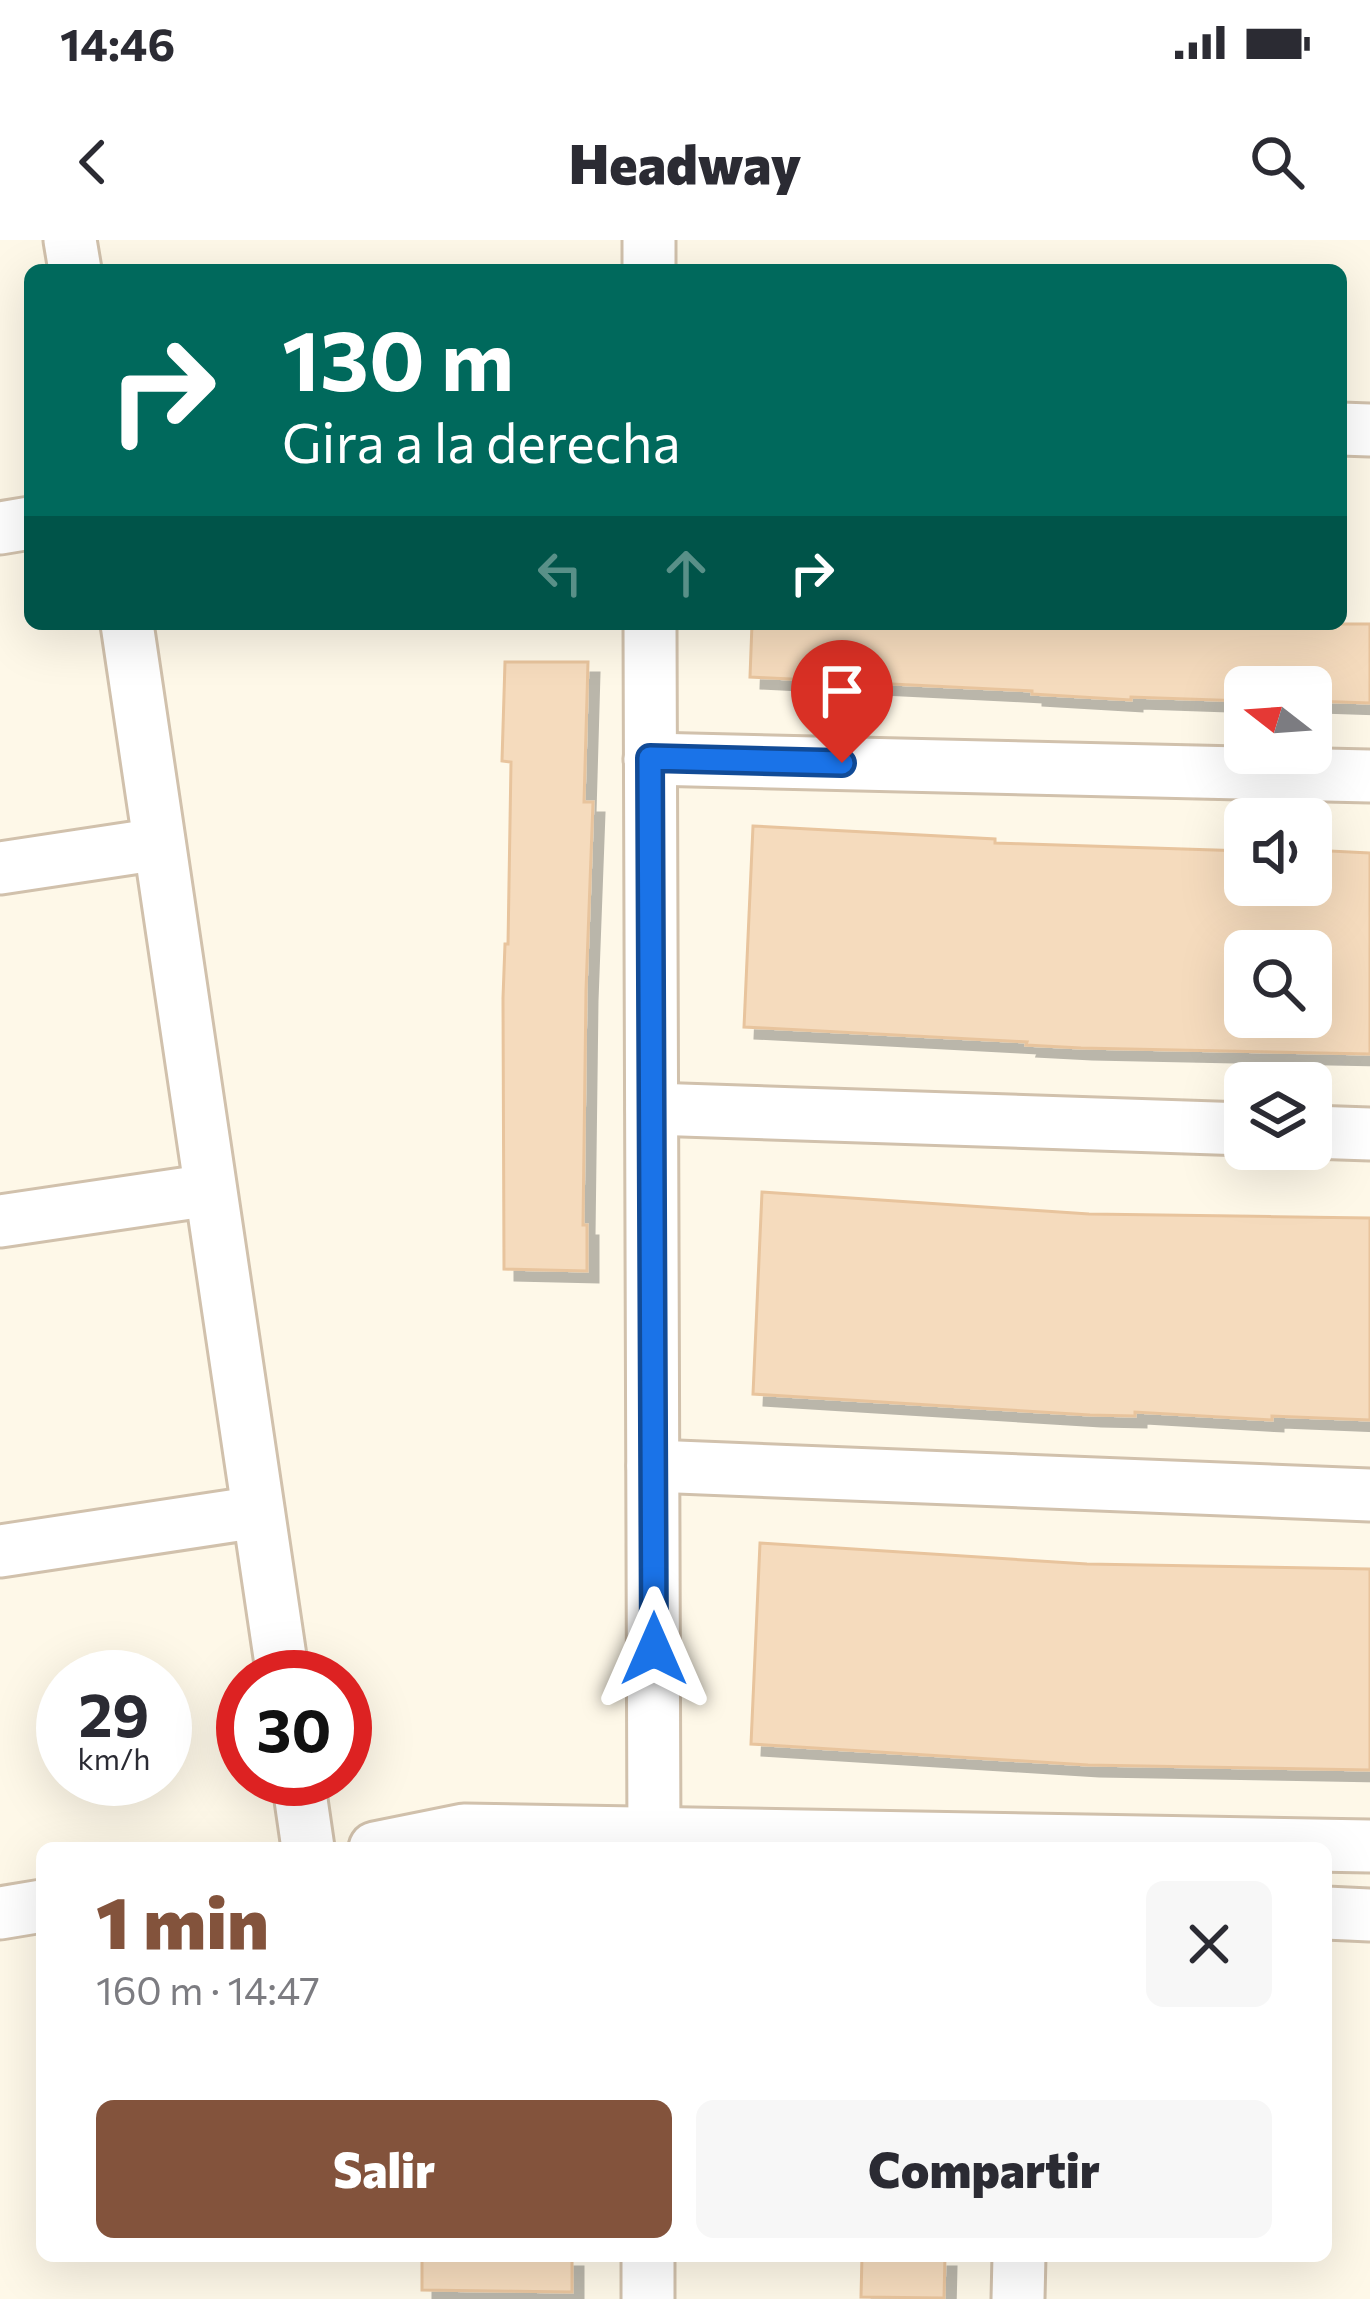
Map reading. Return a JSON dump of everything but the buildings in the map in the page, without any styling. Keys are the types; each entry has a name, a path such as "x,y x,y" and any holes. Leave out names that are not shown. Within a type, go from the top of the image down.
{"street":[{"path":"128,630 279,1650"},
{"path":"650,630 654,1840"},
{"path":"650,758 1370,776"},
{"path":"0,868 159,844"},
{"path":"652,1109 1224,1129"},
{"path":"1332,1133 1370,1134"},
{"path":"0,1221 210,1190"},
{"path":"653,1466 1370,1495"},
{"path":"0,1551 258,1512"},
{"path":"302,1806 307,1842"},
{"path":"405,1842 464,1830 654,1840 841,1842"},
{"path":"1332,1846 1370,1846"},
{"path":"0,1913 36,1907"},
{"path":"1332,1913 1370,1915"},
{"path":"647,2299 648,2262"},
{"path":"1018,2299 1019,2262"}],"route":[{"path":"654,1649 650,758 842,763"}]}
